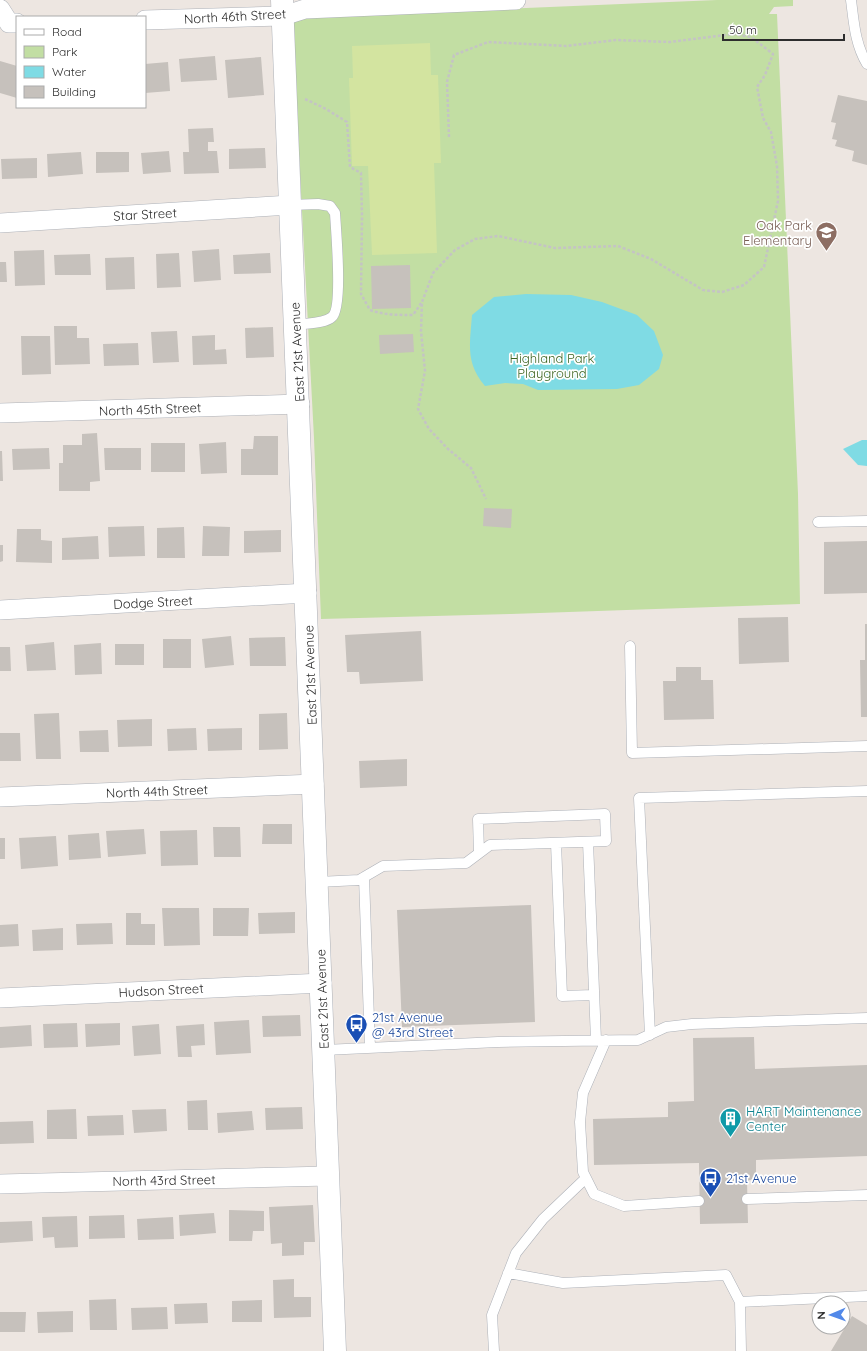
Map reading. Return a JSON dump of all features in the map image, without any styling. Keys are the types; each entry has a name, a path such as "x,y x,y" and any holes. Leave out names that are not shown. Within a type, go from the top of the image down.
{"street":[{"name":"North 46th Street","path":"146,20 283,8 305,9 516,0"},
{"name":"East 21st Avenue","path":"283,8 290,205 300,404 336,1351"},
{"name":"Star Street","path":"0,223 290,205"},
{"name":"North 45th Street","path":"0,413 300,404"},
{"name":"Dodge Street","path":"0,610 307,593"},
{"name":"North 44th Street","path":"0,797 314,784"},
{"name":"Hudson Street","path":"0,998 322,983"},
{"name":"North 43rd Street","path":"0,1184 329,1176"}],"lane":[{"path":"852,0 855,34 860,52 867,64"},
{"path":"290,205 318,204 330,206 335,213 338,297 337,312 331,318 296,325"},
{"path":"818,522 867,521"},
{"path":"630,646 632,753 867,746"},
{"path":"650,1035 639,798 867,791"},
{"path":"318,882 359,880 383,866 466,863 490,845 606,841 605,814 478,819 479,853"},
{"path":"588,842 594,995 601,1040 583,1093 580,1122 583,1172 594,1194 624,1206 699,1201"},
{"path":"556,843 562,996 594,995"},
{"path":"364,877 370,1048"},
{"path":"324,1050 498,1042 638,1040 666,1027 692,1024 867,1018"},
{"path":"494,1351 492,1316 516,1253 543,1219 586,1178"},
{"path":"747,1199 867,1195"},
{"path":"508,1273 563,1283 726,1275 740,1302 741,1351"},
{"path":"740,1302 867,1296"}],"path":[{"path":"286,95 305,99 326,109 347,122 350,167 361,173 361,294 370,310 380,314 413,315 422,302 434,273 455,250 475,239 498,236 555,248 618,246 652,259 703,290 722,292 744,285 764,267 778,201 776,166 771,132 763,118 757,87 765,75 773,54 751,37 733,34 670,42 616,40 566,46 488,42 454,55 447,82 449,137"},
{"path":"422,302 421,331 425,372 418,409 429,429 448,449 471,468 486,498"}],"green space":[{"name":"Highland Park Playground","path":"717,0 793,0 793,6 774,7 769,14 777,14 798,494 800,604 321,619 314,438 292,22 307,17"},
{"path":"430,43 431,75 438,75 441,163 434,163 437,253 372,255 368,166 352,166 349,78 353,78 352,46"}],"water":[{"path":"526,294 571,295 602,302 637,315 654,331 663,355 659,369 639,385 617,389 538,390 523,384 505,383 485,386 474,369 470,352 472,315 494,297"},
{"path":"862,440 867,440 867,466 858,465 843,449"}],"building":[{"path":"215,56 217,80 181,82 179,59"},
{"path":"261,57 264,95 228,98 225,60"},
{"path":"0,61 16,66 16,98 0,93"},
{"path":"168,62 170,91 146,93 146,64"},
{"path":"838,95 867,101 867,165 852,161 854,151 835,146 837,140 832,139 836,123 831,122"},
{"path":"213,128 214,142 208,142 208,151 217,151 219,173 184,174 183,152 189,152 188,129"},
{"path":"265,148 266,168 229,169 229,149"},
{"path":"169,151 171,172 143,174 141,153"},
{"path":"81,152 83,174 48,177 47,154"},
{"path":"96,152 129,152 129,172 96,173"},
{"path":"37,158 37,178 2,179 1,159"},
{"path":"219,249 221,280 194,282 192,251"},
{"path":"44,250 45,285 15,286 14,251"},
{"path":"179,253 181,287 157,288 156,254"},
{"path":"270,253 271,273 234,274 233,255"},
{"path":"90,254 91,275 55,275 54,255"},
{"path":"134,257 135,289 106,290 105,258"},
{"path":"0,262 6,262 7,282 0,282"},
{"path":"410,265 411,308 372,309 371,266"},
{"path":"54,326 77,326 77,338 89,338 90,364 55,365"},
{"path":"273,327 274,357 246,358 245,328"},
{"path":"177,331 179,362 153,363 151,332"},
{"path":"413,334 414,352 380,354 379,335"},
{"path":"215,335 215,350 226,349 227,364 193,365 192,336"},
{"path":"21,336 50,336 51,374 22,375"},
{"path":"138,343 139,365 104,366 103,344"},
{"path":"97,433 100,481 90,482 90,491 59,491 59,463 63,463 63,445 82,445 82,434"},
{"path":"254,436 278,436 278,475 241,475 241,449 253,449"},
{"path":"226,442 227,473 201,474 199,444"},
{"path":"151,443 185,443 185,472 151,472"},
{"path":"49,448 50,469 13,470 12,449"},
{"path":"104,448 141,448 141,470 105,470"},
{"path":"0,451 2,451 3,481 0,481"},
{"path":"484,508 512,509 511,528 483,526"},
{"path":"144,526 145,556 109,557 108,527"},
{"path":"203,526 230,527 229,556 202,556"},
{"path":"184,527 185,558 157,558 157,528"},
{"path":"17,529 41,529 41,540 52,541 52,563 16,562"},
{"path":"281,530 281,552 244,553 244,531"},
{"path":"98,536 99,559 62,560 62,538"},
{"path":"867,541 867,593 824,594 824,542"},
{"path":"0,545 3,545 3,561 0,562"},
{"path":"788,617 789,662 739,664 738,618"},
{"path":"865,624 867,624 867,717 861,717 860,660 865,660"},
{"path":"421,631 423,681 360,684 359,672 347,672 345,635"},
{"path":"231,636 234,665 205,668 202,639"},
{"path":"285,637 286,666 250,666 249,638"},
{"path":"163,639 191,639 191,668 163,668"},
{"path":"54,642 56,670 27,671 25,645"},
{"path":"101,643 102,674 75,675 74,645"},
{"path":"115,644 144,644 144,665 115,665"},
{"path":"0,647 10,647 11,671 0,671"},
{"path":"676,667 701,667 701,680 713,680 714,719 664,720 663,681 676,681"},
{"path":"59,713 61,759 36,759 34,714"},
{"path":"287,713 288,749 259,750 259,714"},
{"path":"152,719 152,746 118,747 117,720"},
{"path":"196,728 197,750 168,751 167,729"},
{"path":"242,728 242,750 208,751 207,729"},
{"path":"108,730 109,752 80,752 79,731"},
{"path":"0,733 20,733 21,761 0,761"},
{"path":"407,759 407,786 360,788 359,761"},
{"path":"263,824 292,824 292,844 262,844"},
{"path":"213,827 240,827 241,857 214,857"},
{"path":"144,829 146,854 108,857 106,831"},
{"path":"197,830 198,865 161,866 160,831"},
{"path":"99,833 101,858 69,860 68,835"},
{"path":"56,836 58,866 21,869 19,838"},
{"path":"0,838 5,838 5,859 0,859"},
{"path":"531,905 535,1022 402,1027 397,910"},
{"path":"162,908 199,908 200,945 164,946"},
{"path":"213,908 249,908 248,936 213,936"},
{"path":"295,912 295,933 259,934 258,913"},
{"path":"126,913 141,913 141,924 155,924 155,945 126,945"},
{"path":"112,923 113,944 77,945 76,924"},
{"path":"18,924 19,946 0,947 0,925"},
{"path":"63,928 63,950 33,951 32,930"},
{"path":"300,1015 301,1036 263,1037 262,1016"},
{"path":"249,1020 251,1053 216,1055 214,1022"},
{"path":"77,1023 78,1047 44,1048 43,1024"},
{"path":"120,1023 120,1045 86,1047 85,1024"},
{"path":"159,1024 161,1054 134,1056 132,1026"},
{"path":"204,1024 205,1045 191,1046 192,1057 178,1057 176,1026"},
{"path":"31,1025 32,1046 0,1048 0,1027"},
{"name":"HART Maintenance Center","path":"754,1037 755,1069 867,1065 867,1156 756,1160 756,1178 747,1181 748,1223 700,1224 699,1163 594,1165 593,1119 668,1117 668,1102 694,1101 693,1038"},
{"path":"207,1100 208,1130 188,1130 187,1101"},
{"path":"302,1107 303,1129 266,1130 265,1108"},
{"path":"76,1109 77,1139 47,1139 47,1110"},
{"path":"166,1109 167,1131 134,1133 132,1110"},
{"path":"252,1111 254,1130 218,1133 217,1113"},
{"path":"123,1115 124,1135 88,1136 87,1116"},
{"path":"33,1121 34,1143 0,1144 0,1122"},
{"path":"313,1205 315,1242 304,1242 304,1255 282,1256 282,1243 271,1244 269,1207"},
{"path":"229,1210 264,1211 264,1231 253,1231 252,1241 229,1241"},
{"path":"214,1213 216,1233 180,1236 179,1215"},
{"path":"124,1215 125,1238 89,1239 89,1216"},
{"path":"77,1216 78,1247 55,1248 54,1237 43,1238 42,1217"},
{"path":"173,1217 174,1239 138,1240 137,1219"},
{"path":"32,1221 33,1241 0,1243 0,1222"},
{"path":"294,1279 294,1297 311,1297 311,1317 274,1318 273,1280"},
{"path":"116,1299 117,1330 90,1330 89,1300"},
{"path":"262,1300 262,1322 232,1322 232,1301"},
{"path":"207,1303 208,1323 175,1324 174,1304"},
{"path":"167,1307 168,1329 132,1330 131,1308"},
{"path":"73,1311 73,1332 38,1333 37,1312"},
{"path":"0,1312 26,1312 25,1332 0,1332"},
{"path":"852,1316 867,1325 867,1351 831,1351 841,1335 851,1335"}],"place":[{"name":"Oak Park Elementary","path":"827,252"},
{"name":"21st Avenue @ 43rd Street","path":"357,1044"},
{"name":"HART Maintenance Center","path":"730,1138"},
{"name":"21st Avenue","path":"711,1198"}]}
